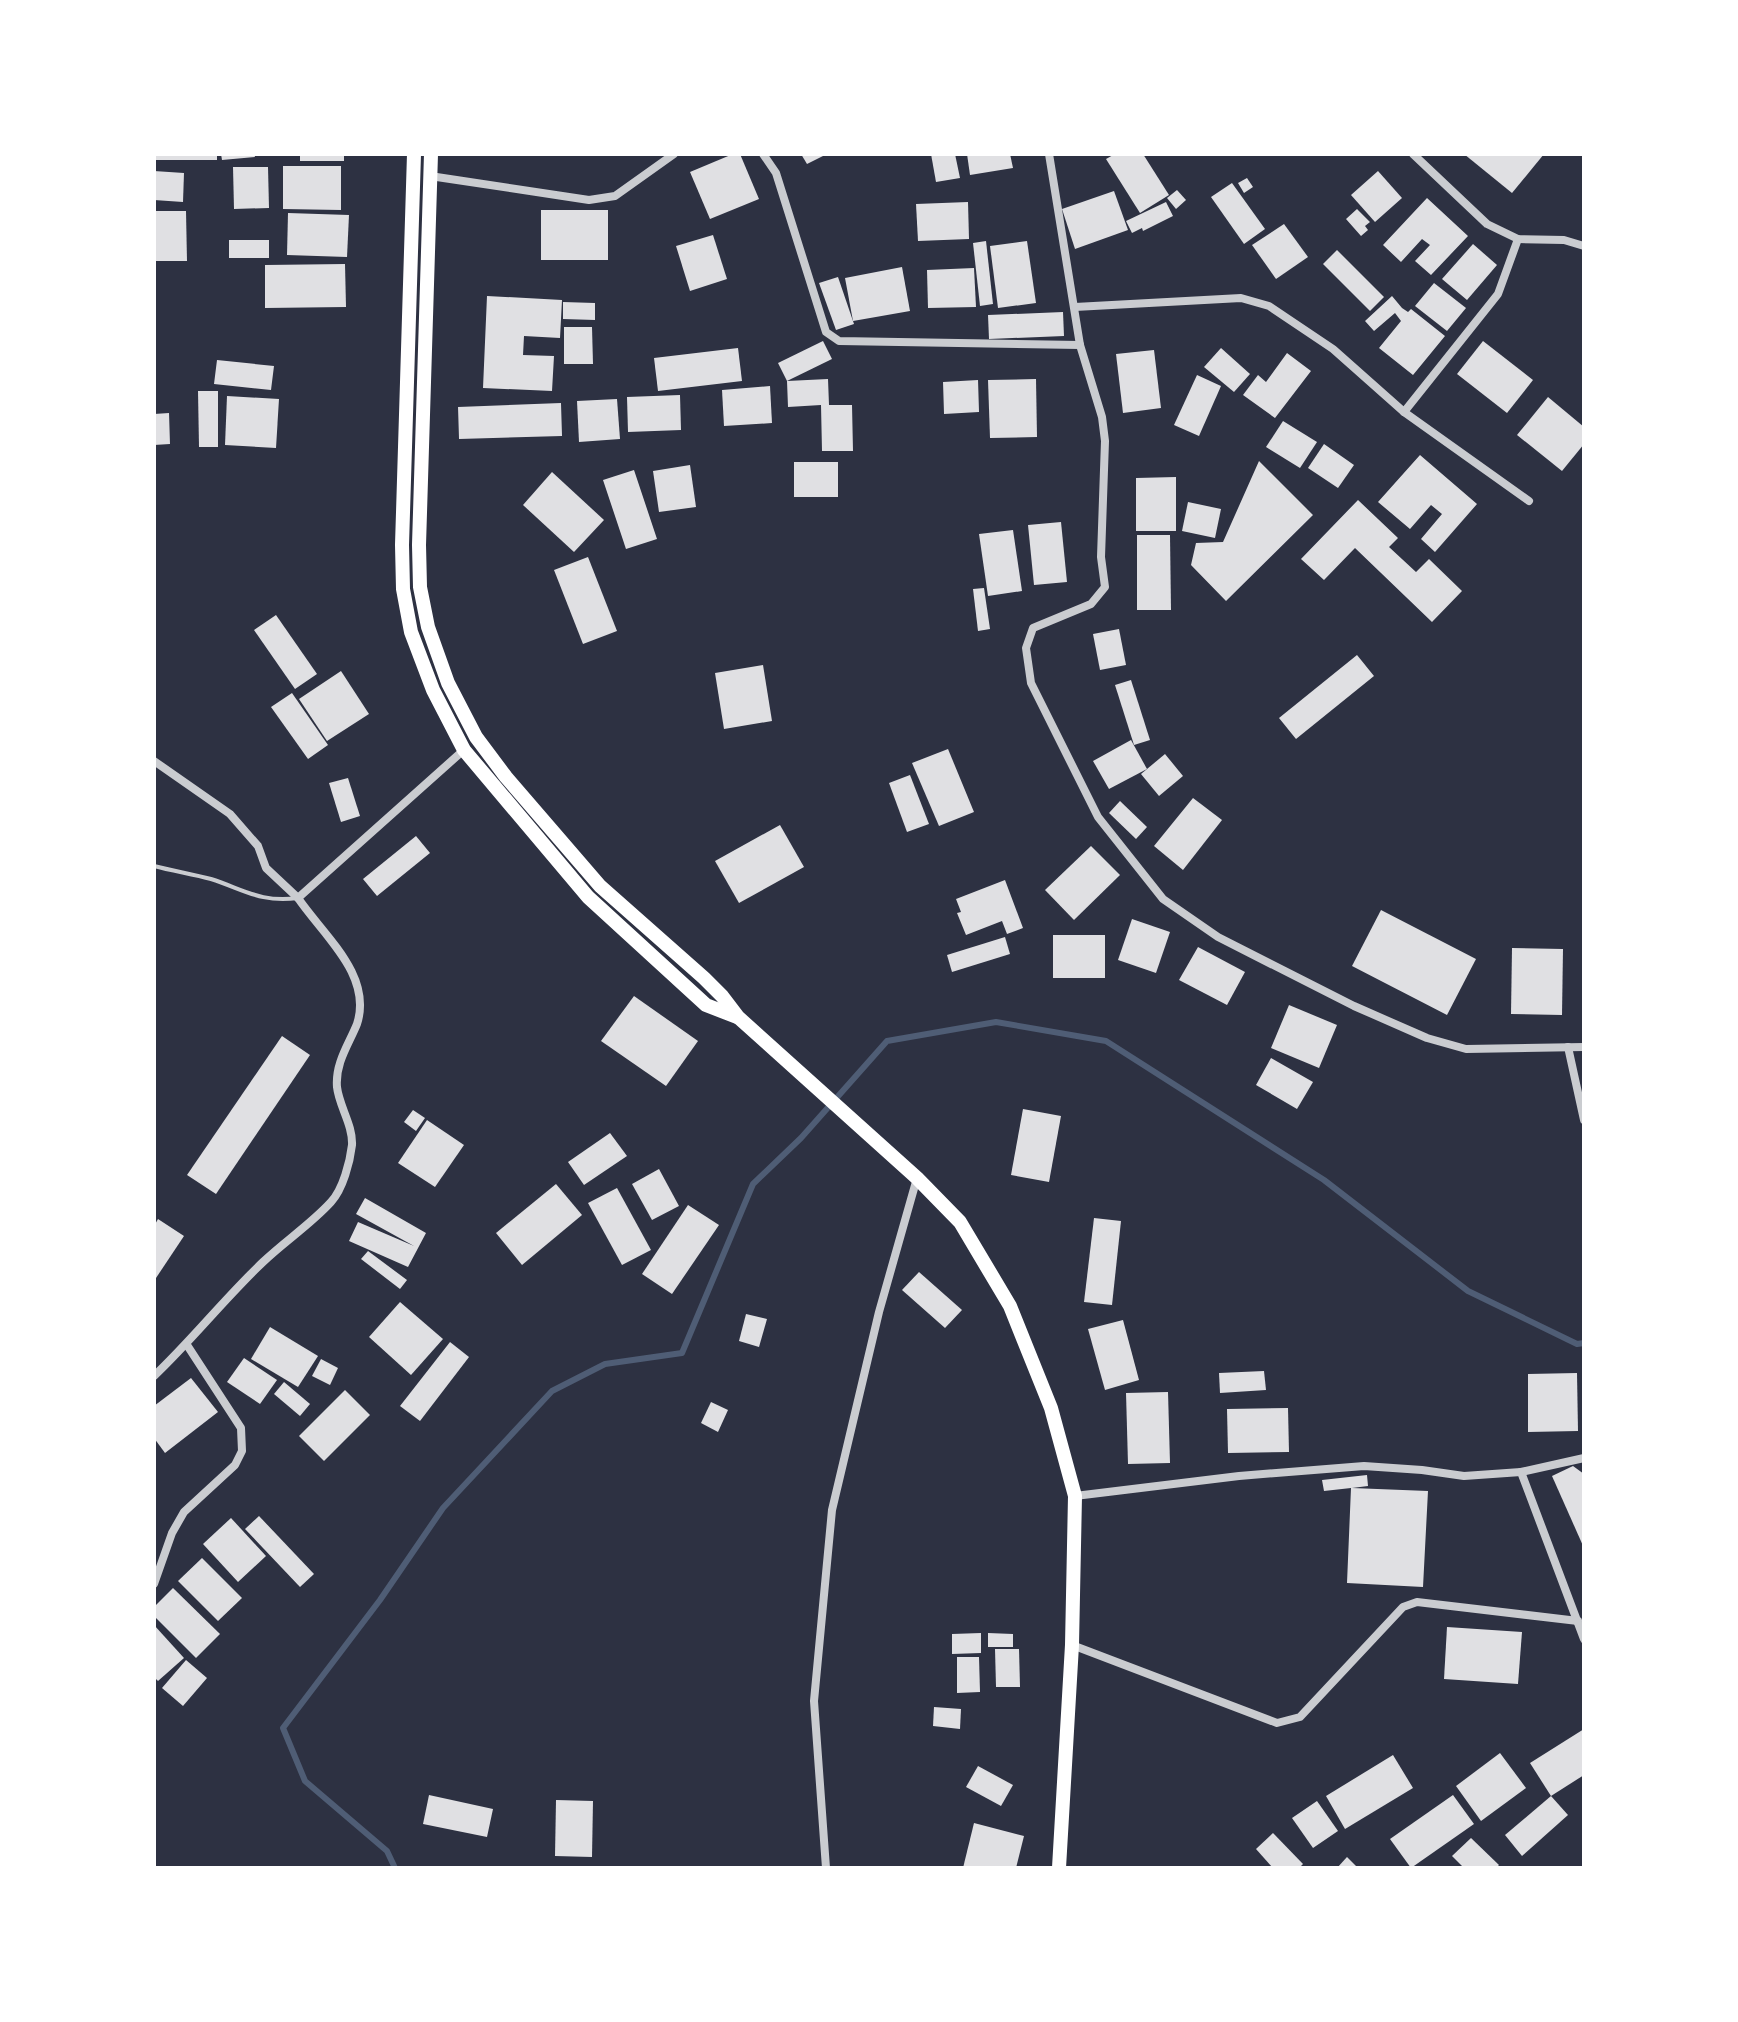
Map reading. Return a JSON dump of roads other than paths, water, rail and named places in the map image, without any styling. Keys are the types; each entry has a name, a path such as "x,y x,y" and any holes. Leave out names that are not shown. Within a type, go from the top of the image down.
{"highway":[{"path":"414,154 403,589 411,632 433,690 464,750 588,897 706,1005 738,1017"},
{"path":"431,154 420,587 428,627 443,669 476,737 506,777 600,886 704,978 738,1017 917,1178 960,1222 1010,1306 1051,1408 1075,1496 1072,1645 1059,1868"},
{"path":"408,334 425,335"}],"street":[{"path":"430,176 589,200 615,196 674,154"},
{"path":"763,154 776,173 826,332 839,341 1080,345"},
{"path":"1049,154 1080,345 1102,417 1105,441 1101,557 1105,587 1091,604 1033,628 1026,648 1031,683 1098,817 1163,899 1218,937 1354,1006 1427,1038 1466,1049 1584,1047"},
{"path":"1413,154 1487,224 1518,239 1564,240 1584,246"},
{"path":"1404,412 1498,294 1518,239"},
{"path":"1075,307 1241,298 1269,306 1333,349 1404,412 1529,501"},
{"path":"298,898 476,737"},
{"path":"154,761 230,814 258,846 266,868 298,898 336,948 356,979 362,996 357,1023 342,1053 337,1087 352,1143 346,1172 333,1200 262,1263 187,1345 154,1376"},
{"path":"1568,1047 1584,1120"},
{"path":"826,1868 814,1701 832,1510 879,1312 917,1178"},
{"path":"154,1584 172,1533 184,1512 235,1465 242,1451 241,1428 187,1345"},
{"path":"1075,1496 1239,1476 1364,1466 1464,1476 1521,1472 1584,1458"},
{"path":"1521,1472 1584,1638"},
{"path":"1072,1645 1277,1723 1300,1717 1403,1607 1417,1602 1578,1621"}],"lane":[{"path":"154,866 212,880 254,897 277,901 298,898"}],"waterway":[{"path":"395,1868 387,1851 305,1781 283,1728 380,1600 443,1508 552,1391 605,1364 682,1353 753,1184 801,1138 887,1041 996,1022 1106,1041 1324,1180 1468,1291 1577,1344 1584,1343"}]}
